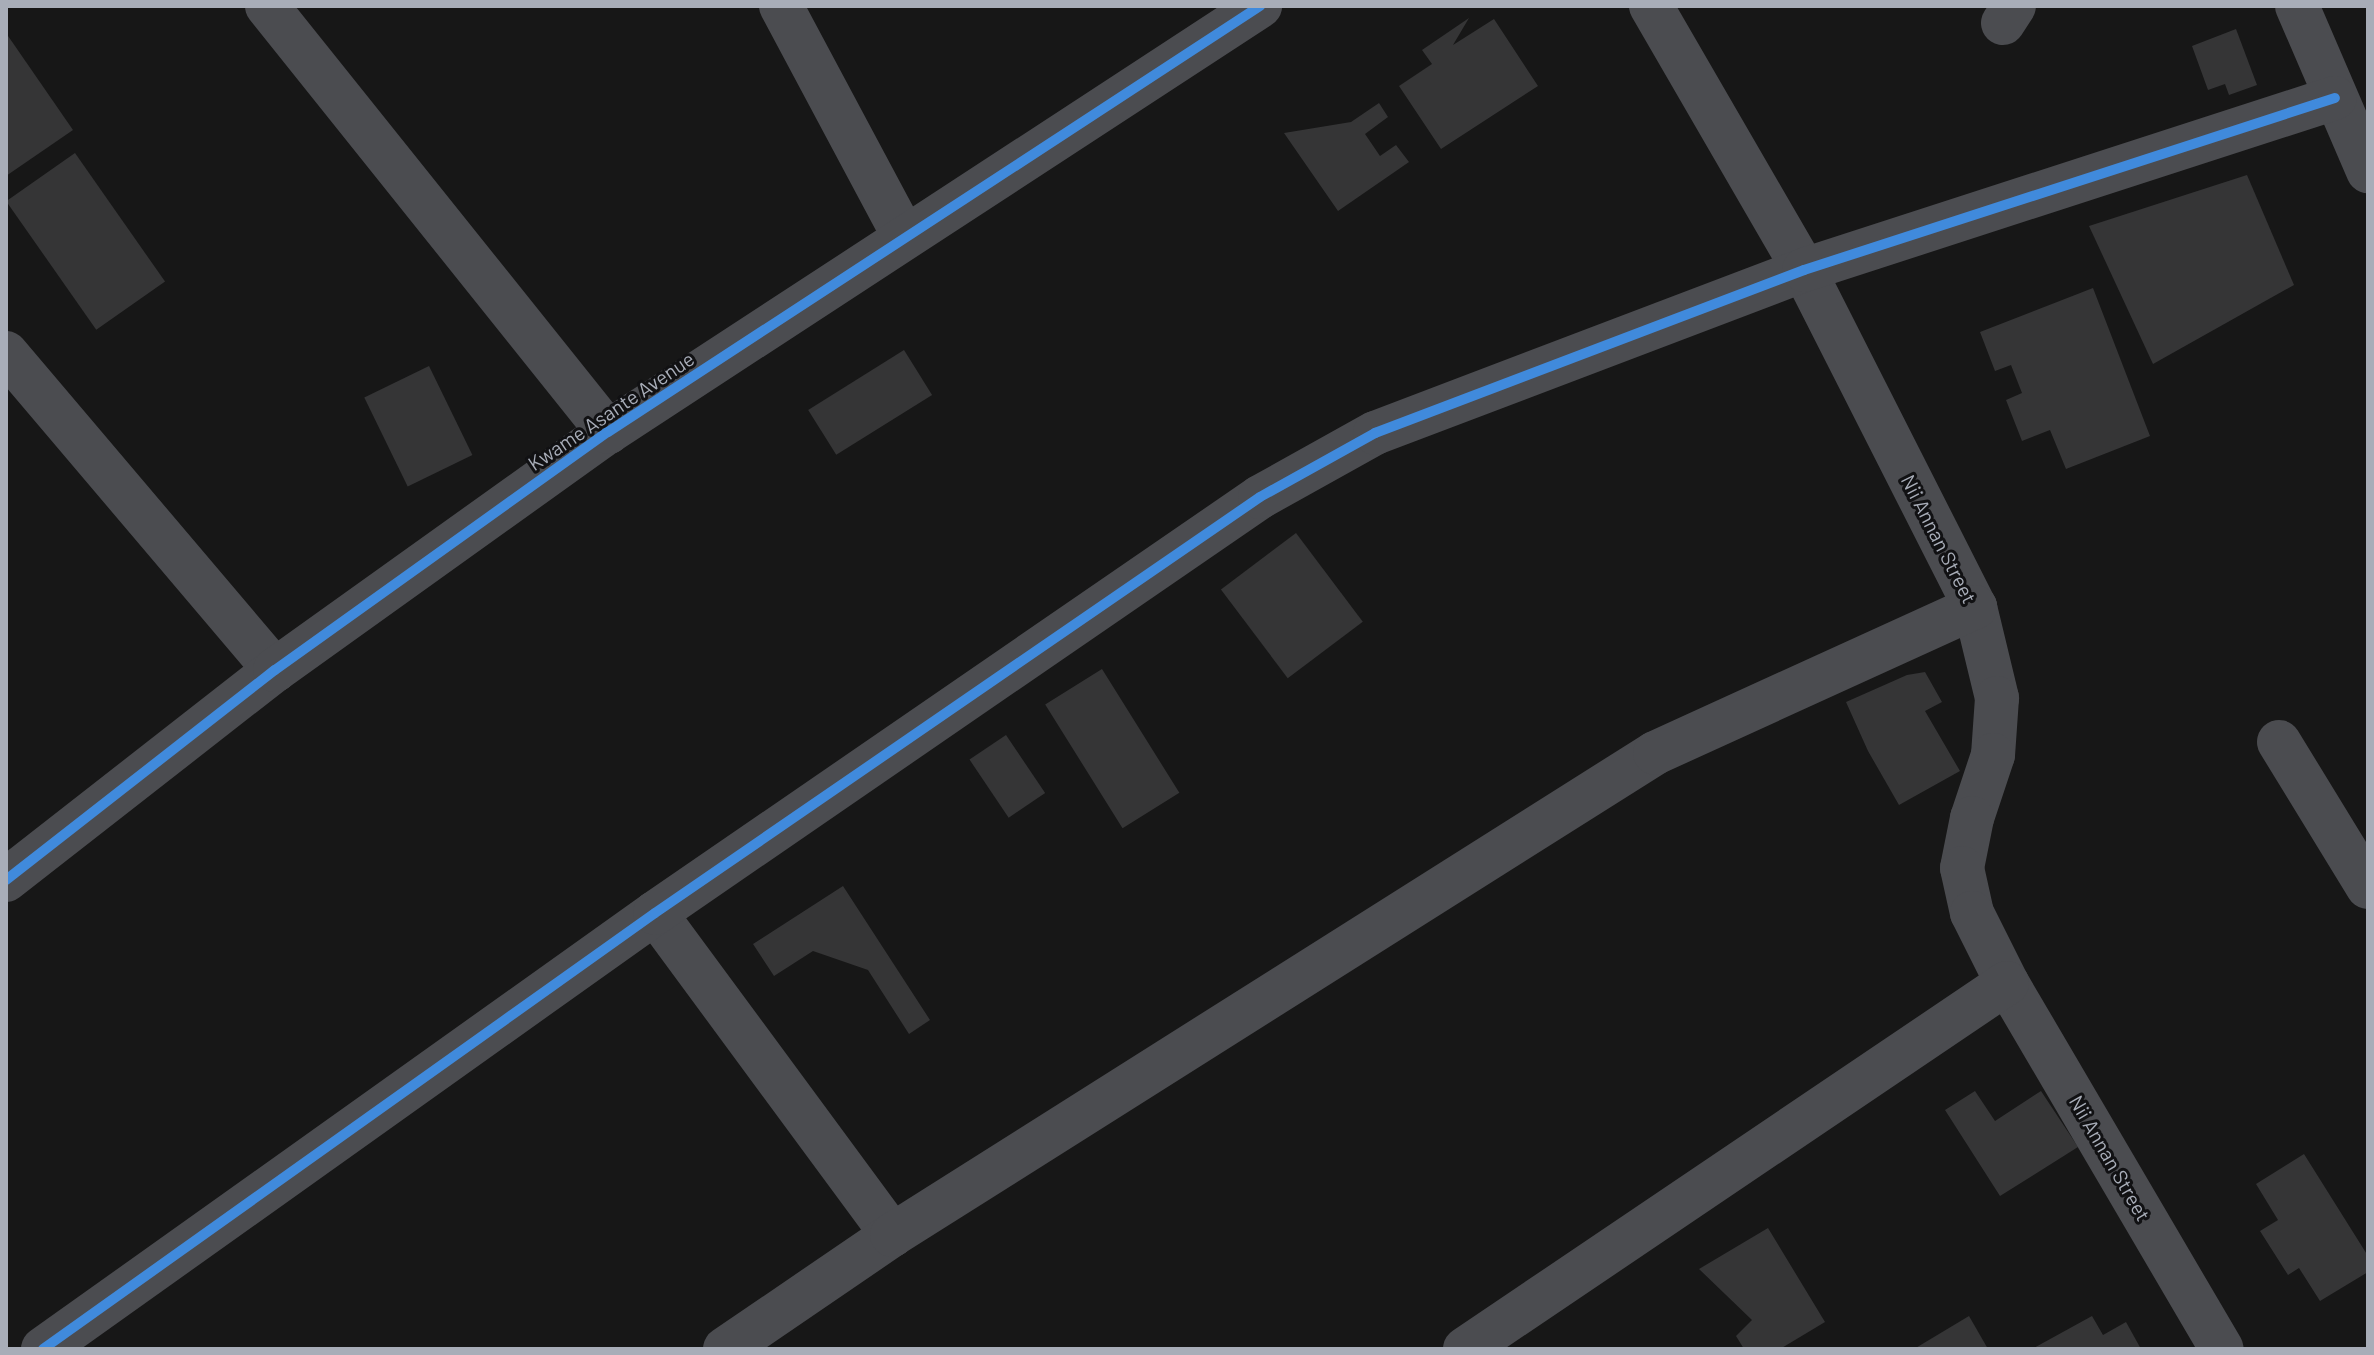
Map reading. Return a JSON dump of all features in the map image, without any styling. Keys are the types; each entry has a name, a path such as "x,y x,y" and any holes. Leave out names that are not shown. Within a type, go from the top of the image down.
{"street":[{"path":"267,6 608,432"},
{"path":"781,6 904,236"},
{"name":"Nii Annan Street","path":"1651,6 1804,270 1975,607 1997,698 1993,755 1972,818 1962,868 1972,913 2007,983 2222,1349"},
{"path":"2297,6 2368,171"},
{"name":"Kwame Asante Avenue","path":"6,880 275,670 608,432 1249,9"},
{"path":"43,1349 655,913 1260,497 1375,433 1804,270 2335,98"},
{"path":"6,353 275,670"},
{"path":"725,1349 892,1235 1655,753 1975,607"},
{"path":"2279,742 2368,887"},
{"path":"655,913 892,1235"},
{"path":"1465,1349 2007,983"}],"building":[{"path":"1469,18 1453,45 1494,19 1538,86 1441,149 1399,86 1432,64 1422,50"},
{"path":"2236,29 2257,85 2229,95 2225,84 2208,90 2192,46"},
{"path":"6,33 73,130 6,176"},
{"path":"1379,103 1388,117 1365,134 1380,156 1396,145 1409,162 1338,211 1284,133 1351,122"},
{"path":"75,153 165,282 96,330 6,201"},
{"path":"2247,175 2294,285 2153,364 2089,226"},
{"path":"2093,288 2150,436 2066,469 2050,430 2022,441 2006,400 2022,393 2011,365 1995,371 1980,332"},
{"path":"904,350 932,395 836,455 808,410"},
{"path":"429,366 472,455 408,487 364,398"},
{"path":"1296,533 1363,622 1288,678 1221,590"},
{"path":"1102,669 1179,793 1123,828 1045,705"},
{"path":"1925,672 1942,702 1925,711 1960,771 1899,805 1868,751 1846,702 1907,675"},
{"path":"1006,735 1045,793 1009,818 970,760"},
{"path":"843,886 930,1020 909,1034 868,970 813,951 774,976 753,944"},
{"path":"1975,1091 1995,1121 2041,1091 2078,1147 2000,1196 1945,1110"},
{"path":"2304,1154 2368,1256 2368,1272 2320,1301 2299,1268 2288,1275 2260,1231 2278,1220 2256,1184"},
{"path":"1768,1228 1825,1322 1780,1349 1744,1349 1736,1336 1752,1320 1699,1269"},
{"path":"1969,1316 1988,1349 1914,1349"},
{"path":"2092,1316 2103,1335 2126,1322 2141,1349 2032,1349"}],"cycle path":[{"path":"6,880 275,670 608,432 1260,6"},
{"path":"43,1349 655,913 1260,497 1375,433 1804,270 2335,98"}]}
